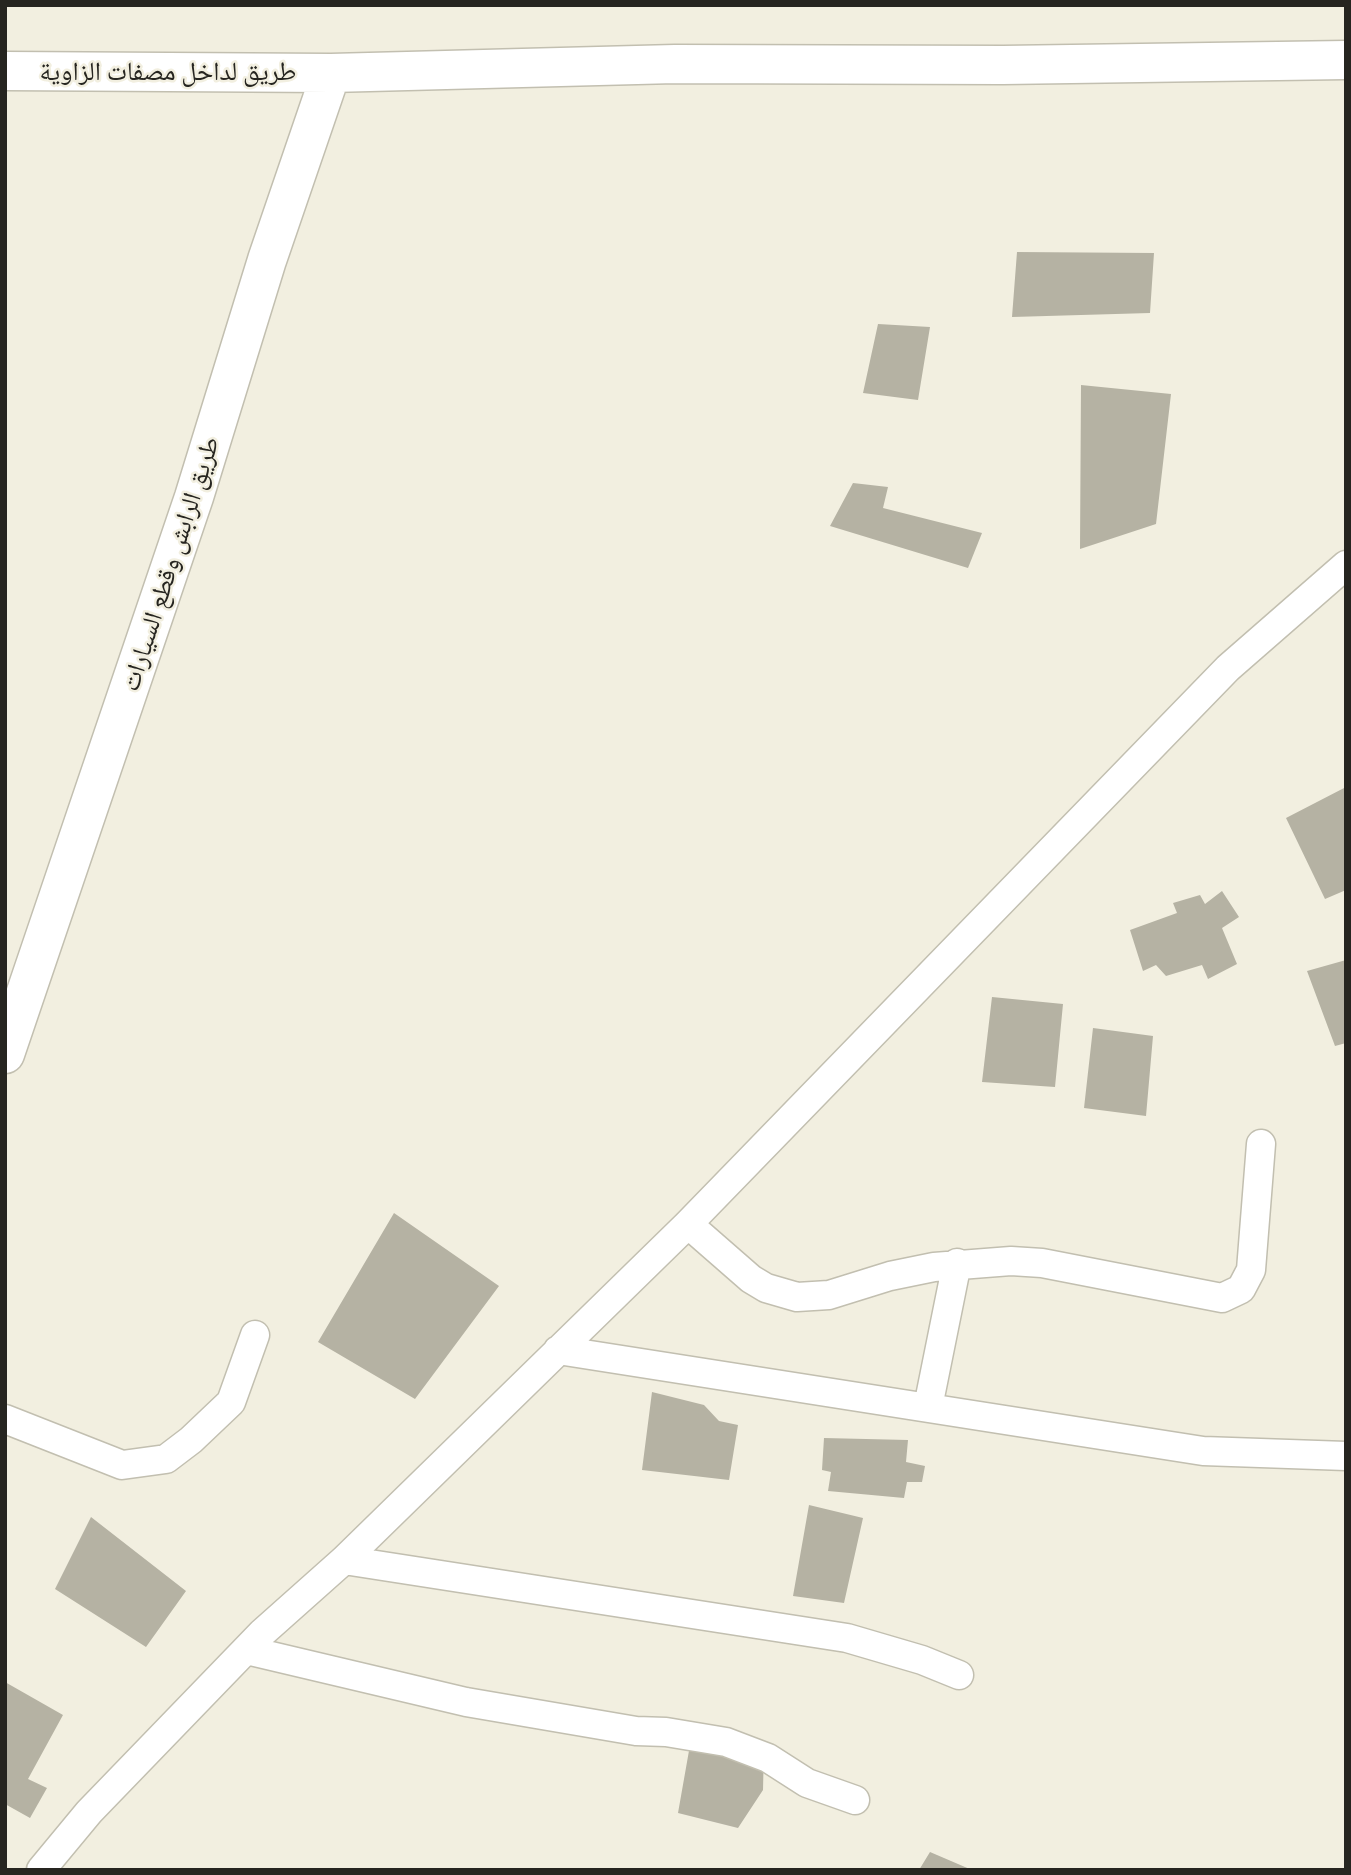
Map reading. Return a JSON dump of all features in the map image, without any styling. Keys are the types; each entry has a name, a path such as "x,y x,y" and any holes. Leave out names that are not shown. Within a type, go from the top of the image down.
{"main road":[{"name":"طريق لداخل مصفات الزاوية","path":"5,71 331,73 675,64 1003,65 1346,60"},
{"name":"طريق الرابش وقطع السيارات","path":"5,1054 194,498 267,260 331,73"}],"street":[{"path":"41,1870 89,1812 246,1650 344,1560 688,1224 1228,668 1346,565"},
{"path":"688,1224 751,1279 765,1288 797,1297 829,1295 891,1276 957,1263 1042,1263 1212,1298 1231,1295 1248,1280 1261,1144"},
{"path":"928,1407 957,1263"},
{"path":"5,1419 122,1465 166,1459 191,1440 231,1402 255,1335"},
{"path":"558,1350 1203,1451 1346,1456"},
{"path":"344,1560 847,1638 884,1647 959,1675"},
{"path":"246,1650 466,1702 636,1731 726,1742 768,1758 807,1783 855,1800"}],"building":[{"path":"1017,252 1154,253 1150,313 1012,317"},
{"path":"878,324 930,327 918,400 863,393"},
{"path":"1081,385 1171,394 1156,524 1080,549"},
{"path":"853,483 888,487 883,508 982,533 968,568 830,526"},
{"path":"1346,787 1346,890 1325,899 1286,818"},
{"path":"1222,891 1239,917 1222,928 1237,964 1208,979 1202,965 1166,976 1156,965 1143,971 1130,930 1177,913 1173,903 1200,895 1205,904"},
{"path":"1346,960 1346,1043 1335,1046 1307,971"},
{"path":"992,997 1063,1004 1055,1087 982,1082"},
{"path":"1093,1028 1153,1036 1146,1116 1084,1108"},
{"path":"394,1213 499,1286 415,1399 318,1342"},
{"path":"652,1392 704,1405 719,1421 738,1425 729,1480 642,1470"},
{"path":"824,1438 908,1440 906,1462 925,1466 922,1482 907,1482 904,1498 828,1491 831,1472 822,1470"},
{"path":"809,1505 863,1518 844,1603 793,1596"},
{"path":"91,1517 186,1591 146,1647 55,1589"},
{"path":"5,1682 63,1715 28,1779 47,1788 30,1818 5,1804"},
{"path":"693,1728 764,1745 763,1790 738,1828 678,1813"},
{"path":"930,1852 972,1870 919,1870"}]}
